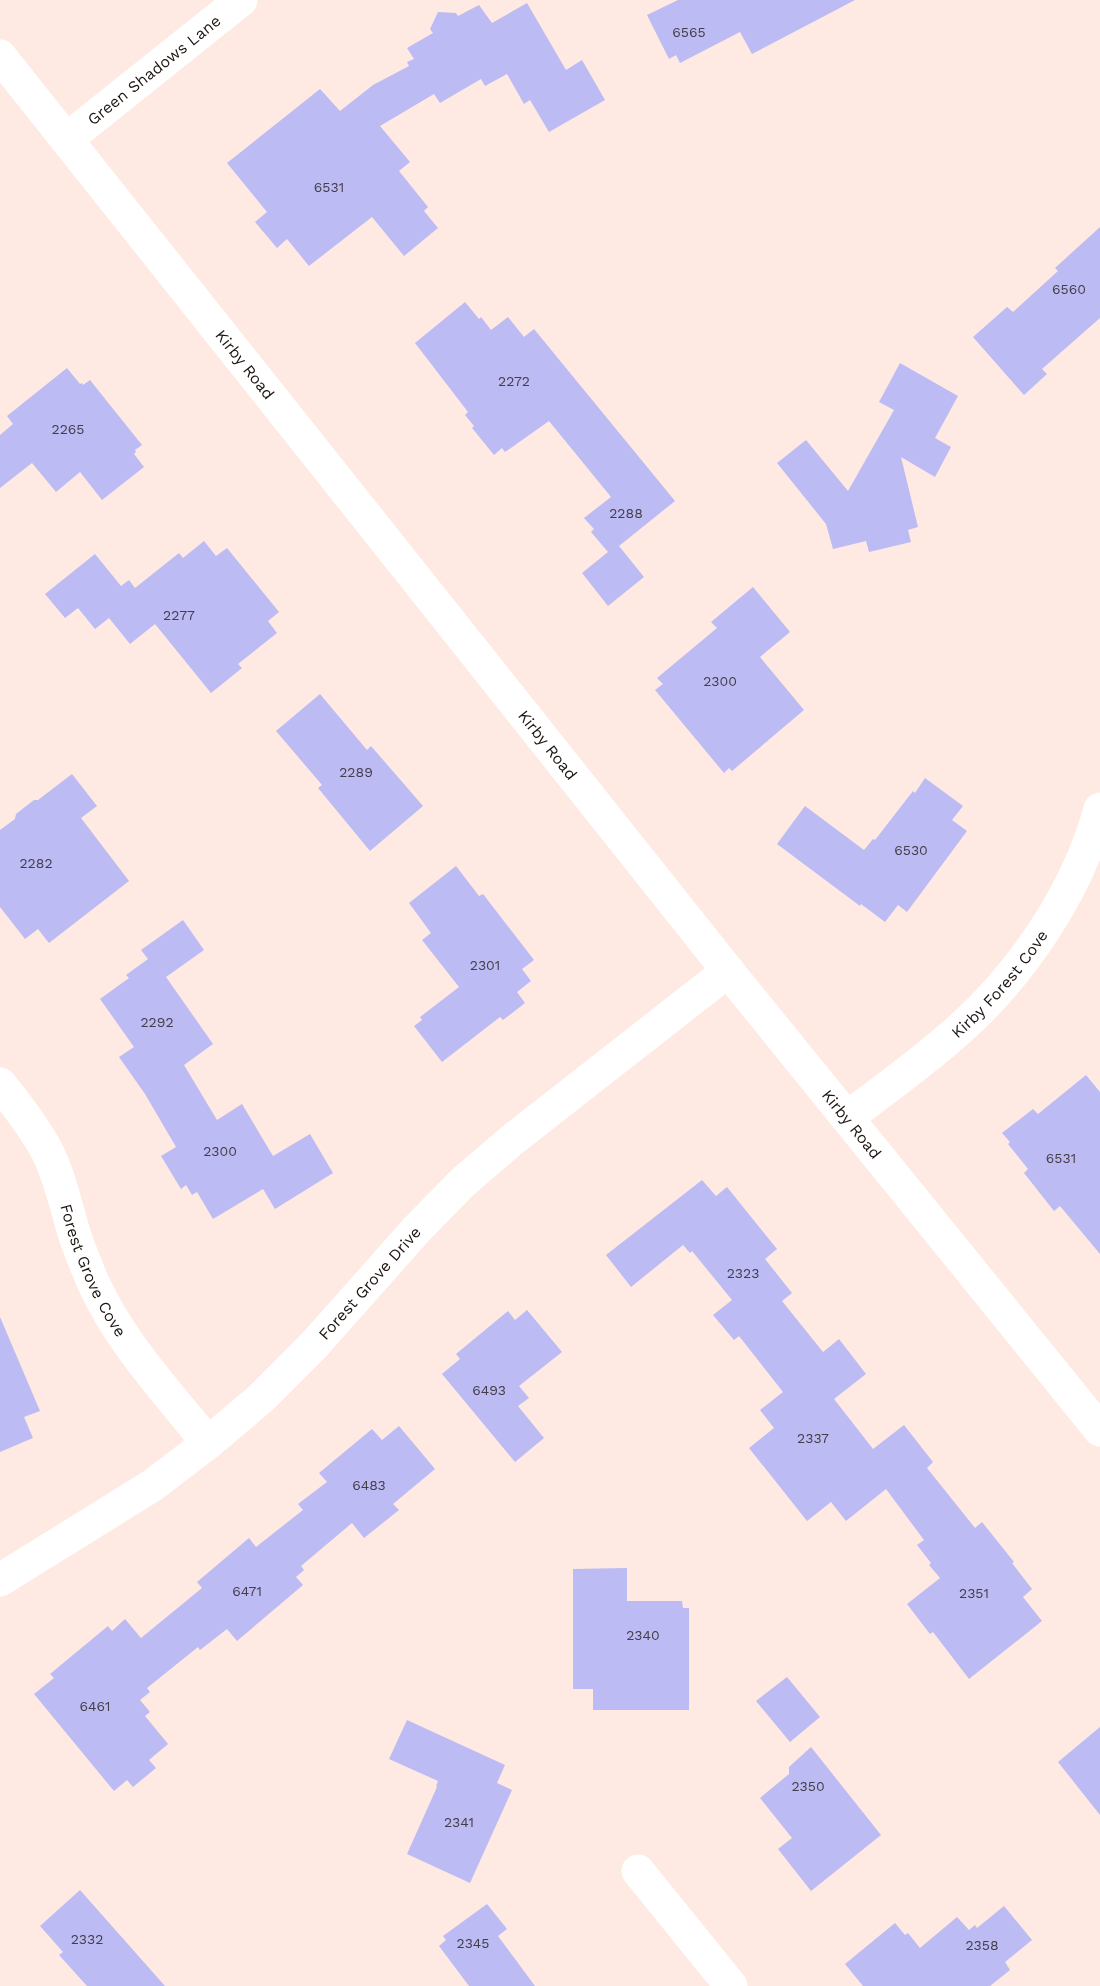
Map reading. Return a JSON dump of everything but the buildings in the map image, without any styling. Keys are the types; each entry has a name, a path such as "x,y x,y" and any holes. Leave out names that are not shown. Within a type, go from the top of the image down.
{"street":[{"name":"Green Shadows Lane","path":"67,139 241,0"},
{"name":"Kirby Road","path":"0,56 728,971 1100,1430"},
{"name":"Kirby Forest Cove","path":"847,1118 962,1027 1000,989 1038,940 1070,887 1094,832 1100,809"},
{"name":"Forest Grove Drive","path":"0,1580 153,1485 208,1443 260,1399 315,1344 417,1229 462,1183 512,1140 728,971"},
{"name":"Forest Grove Cove","path":"0,1084 23,1113 47,1151 75,1236 93,1281 117,1326 208,1443"},
{"path":"638,1871 731,1986"}]}
